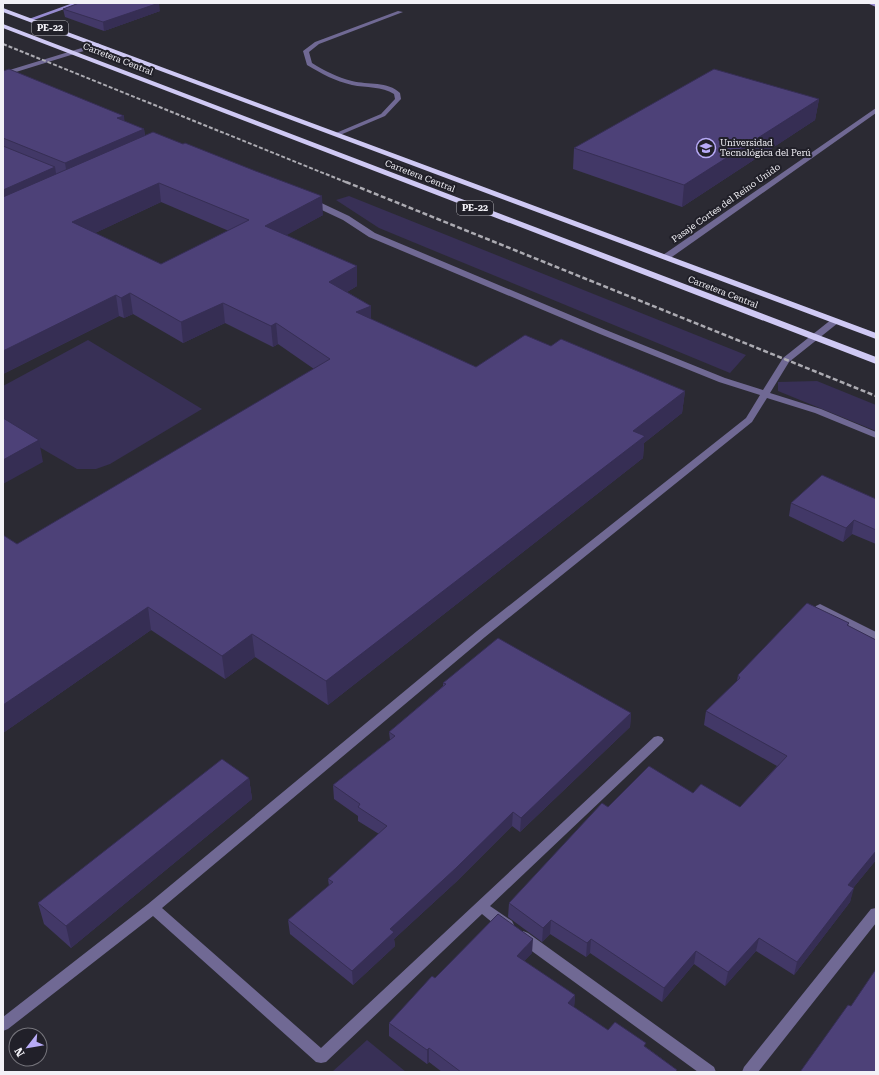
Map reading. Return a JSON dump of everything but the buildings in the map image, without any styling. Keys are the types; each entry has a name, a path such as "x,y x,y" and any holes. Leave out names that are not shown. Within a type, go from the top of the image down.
{"highway":[{"name":"Carretera Central","path":"3,10 876,336"},
{"name":"Carretera Central","path":"3,26 876,361"},
{"path":"323,149 348,139"}],"street":[{"path":"30,20 78,3"},
{"path":"870,3 876,4"},
{"path":"338,134 383,115 398,99 397,93 390,88 353,83 329,76 309,64 306,51 317,43 400,12"},
{"path":"3,74 98,45"},
{"path":"3,74 18,81"},
{"name":"Pasaje Cortes del Reino Unido","path":"666,257 876,110"},
{"path":"302,199 346,218 372,235 574,320 722,380 818,411 876,435"},
{"path":"3,1025 153,908 481,634 749,420 786,360 835,321"},
{"path":"820,608 876,637"},
{"path":"153,908 321,1057 658,740"},
{"path":"480,906 709,1072"},
{"path":"749,1072 876,913"}],"shaded area":[{"path":"349,196 746,355 730,373 379,228 336,200"},
{"path":"88,340 202,409 110,464 96,469 77,469 3,426 3,386"},
{"path":"817,381 876,405 876,431 778,391 778,382"},
{"path":"367,1040 406,1072 332,1072"}],"railway":[{"path":"3,44 348,183"},
{"path":"346,182 876,396"}],"place":[{"name":"Universidad Tecnológica del Perú","path":"706,148"}]}
